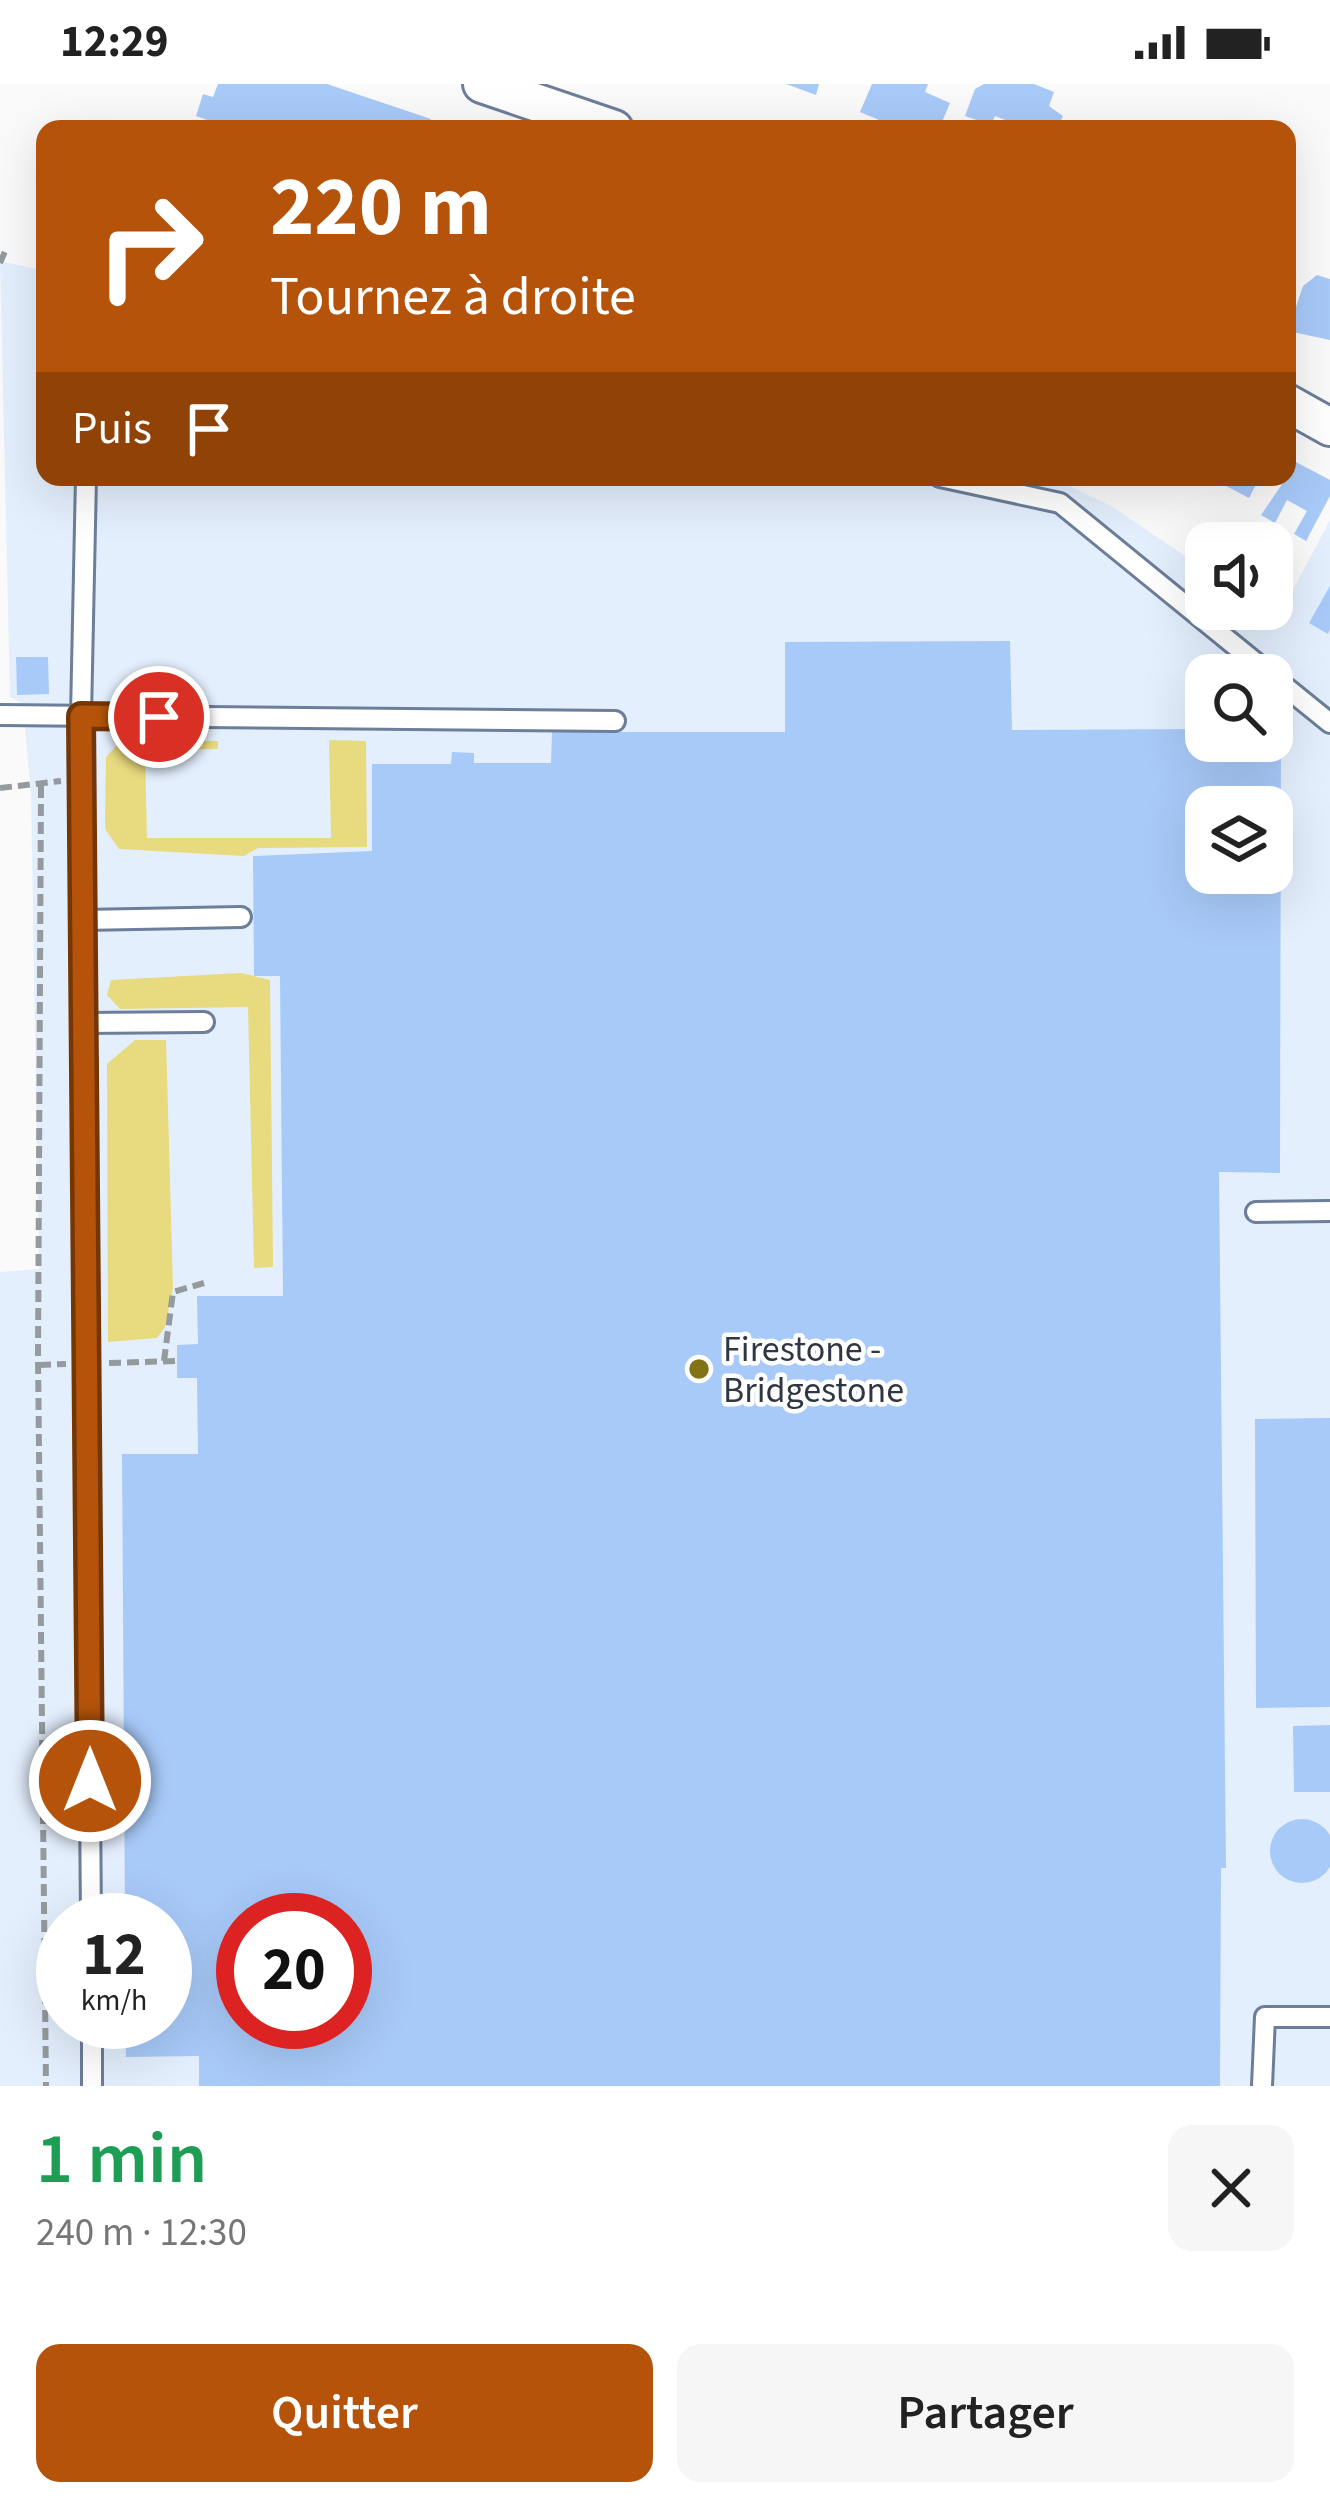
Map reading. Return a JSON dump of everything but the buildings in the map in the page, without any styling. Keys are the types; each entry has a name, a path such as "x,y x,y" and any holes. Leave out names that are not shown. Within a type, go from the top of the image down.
{"street":[{"path":"482,84 588,120"},
{"path":"1296,408 1330,427"}],"lane":[{"path":"86,486 81,716 91,1893"},
{"path":"982,486 1060,503 1246,654"},
{"path":"1293,692 1330,723"},
{"path":"0,715 615,721"},
{"path":"83,920 241,916"},
{"path":"84,1023 204,1022"},
{"path":"1256,1212 1330,1211"},
{"path":"1262,2086 1264,2017 1330,2017"},
{"path":"92,2049 92,2086"}],"path":[{"path":"0,263 6,249"},
{"path":"0,788 40,786 82,776"},
{"path":"40,786 38,1358 46,2086"},
{"path":"164,1361 173,1292 204,1283"}],"shaded area":[{"name":"Firestone - Bridgestone","path":"0,261 36,269 36,486 1070,486 1111,506 1185,556 1185,630 1293,630 1293,590 1330,520 1330,2086 0,2086 0,1272 39,1269 31,795 23,704 10,697"},
{"path":"329,740 366,741 367,847 258,848 244,856 119,849 105,829 106,757 121,741 218,741 218,749 145,750 147,838 331,838"},
{"path":"241,973 270,980 273,1267 254,1268 248,1007 120,1009 107,995 111,980"},
{"path":"135,1040 166,1040 173,1288 165,1327 157,1338 108,1342 107,1064"}],"place":[{"name":"Firestone - Bridgestone","path":"699,1369"}],"route":[{"path":"90,1781 81,716 159,717"}]}
